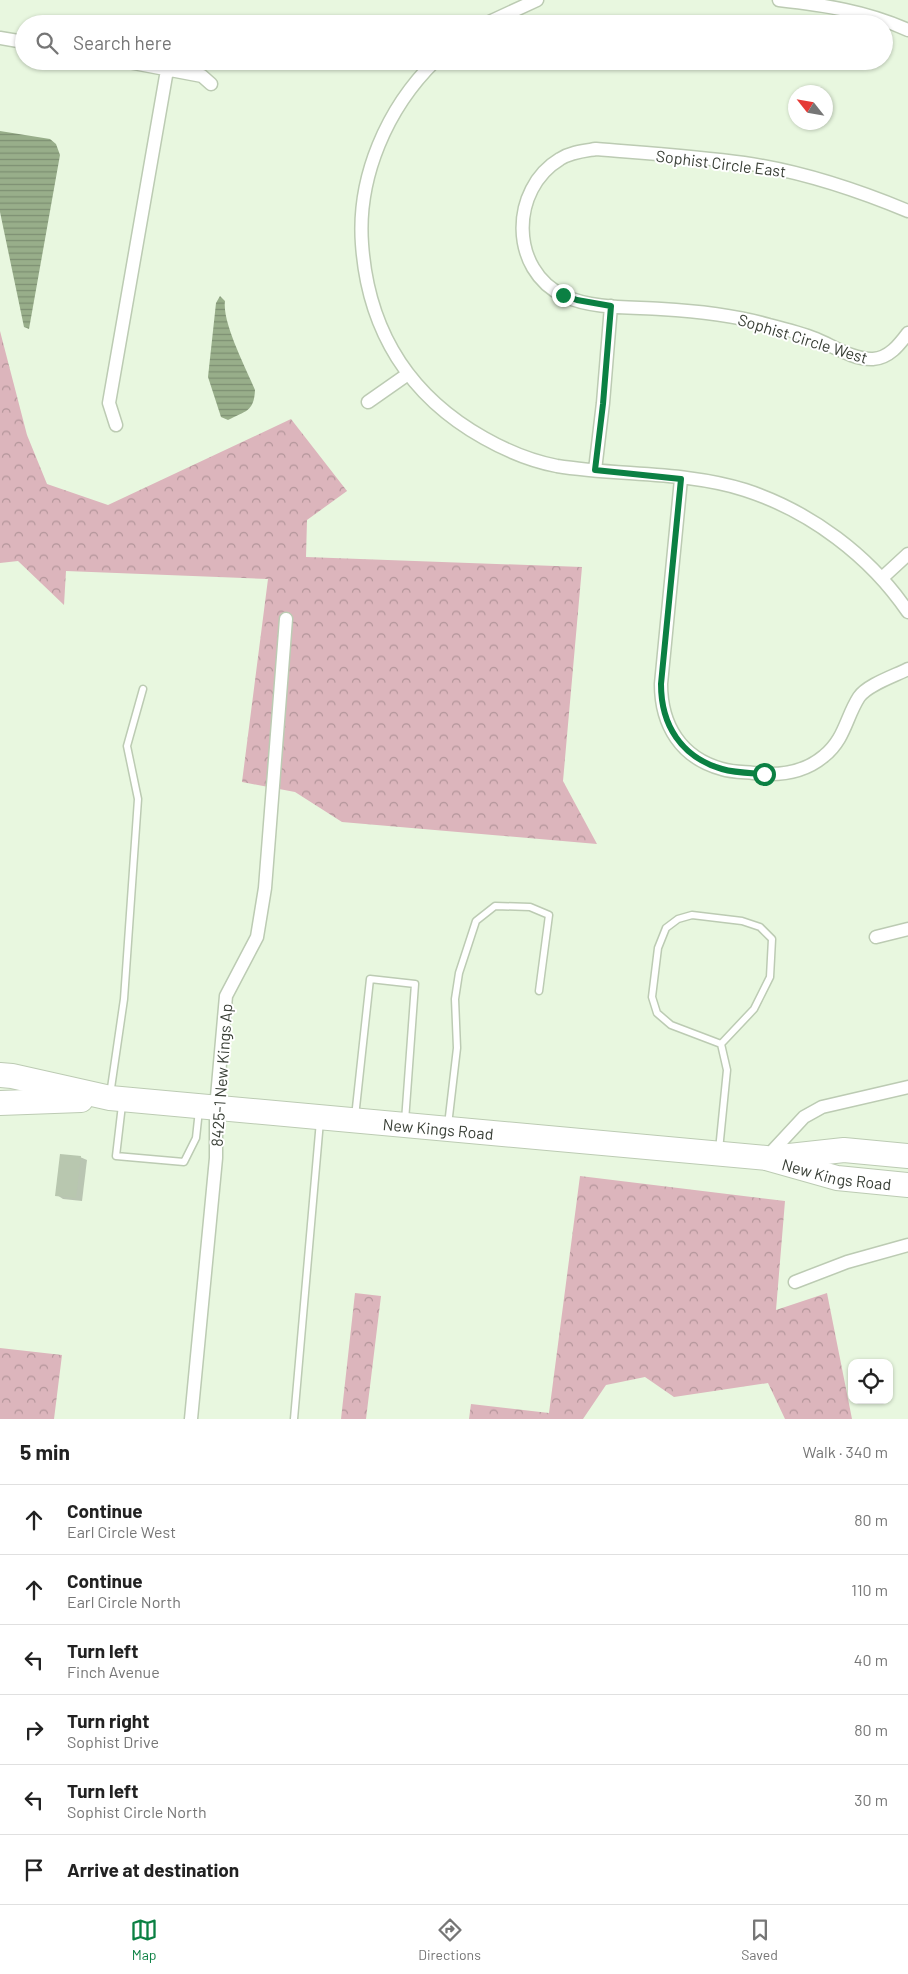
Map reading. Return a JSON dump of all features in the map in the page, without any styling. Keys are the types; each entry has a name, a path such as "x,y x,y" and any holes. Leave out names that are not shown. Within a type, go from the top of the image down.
{"highway":[{"name":"New Kings Road","path":"0,1075 116,1099"},
{"name":"New Kings Road","path":"0,1103 116,1099 766,1158 844,1150 908,1156"},
{"name":"New Kings Road","path":"766,1158 838,1178 908,1185"}],"street":[{"path":"503,15 537,0"},
{"path":"779,0 850,10 868,15"},
{"path":"893,24 908,30"},
{"path":"0,38 15,40"},
{"path":"116,425 109,403 167,70 202,76 212,84"},
{"path":"427,70 401,102 383,135 366,182 361,236 363,264 368,288 384,334 397,360 431,400 456,421 499,446 527,458 549,464 711,482 744,490 770,500 826,531 850,548 882,578 908,612"},
{"name":"Sophist Circle East","path":"559,160 574,152 596,149 744,163 825,181 870,195 908,211"},
{"name":"Sophist Circle West","path":"559,160 531,189 525,206 522,232 528,257 536,271 548,285 563,295 577,300 611,306 732,316 769,324 814,338 865,359 875,359 887,355 898,346 908,333"},
{"path":"595,470 603,404 611,306"},
{"path":"368,402 408,374"},
{"path":"681,479 661,700 673,735 687,750 703,762 724,770 764,774 786,773 807,767 825,755 838,740 860,696 867,689 908,669"},
{"path":"882,578 908,554"},
{"name":"8425-1 New Kings Ap","path":"191,1419 216,1158 208,1107 226,996 257,937 260,927 265,888 286,619"},
{"path":"876,937 908,928"},
{"path":"766,1158 804,1117 822,1108 908,1086"},
{"path":"795,1282 847,1262 908,1245"}],"lane":[{"path":"144,690 127,746 138,798 116,1099 116,1156 184,1162 208,1107"},
{"path":"448,1129 457,1048 455,999 458,973 476,921 495,906 530,907 549,915 539,991"},
{"path":"692,915 742,921 760,927 772,939 770,977 754,1009 722,1044 670,1025 657,1013 652,997 658,948 666,928 678,919 692,915"},
{"path":"355,1121 370,979 415,984 405,1125"},
{"path":"718,1154 728,1070 722,1044"},
{"path":"294,1419 321,1118"}],"green space":[{"path":"0,331 27,435 47,484 108,505 291,419 347,491 307,520 306,557 582,567 563,781 597,844 342,822 295,792 242,782 268,579 66,571 64,605 18,561 0,563"},
{"path":"580,1176 785,1201 776,1310 827,1293 852,1419 785,1419 768,1383 674,1397 645,1377 606,1385 583,1419 469,1419 471,1404 549,1413"},
{"path":"355,1293 381,1296 366,1419 341,1419"},
{"path":"0,1348 62,1355 54,1419 0,1419"}],"shaded area":[{"path":"0,131 50,139 56,144 60,155 29,329 24,327 0,212"},
{"path":"220,296 225,301 227,321 231,333 255,390 253,403 248,410 228,420 221,417 208,377 216,303"}],"building":[{"path":"60,1154 81,1156 76,1198 55,1196"}],"route":[{"path":"563,295 577,300 611,306 603,404 595,470 681,479 661,684 661,700 665,716 673,735 687,750 703,762 724,770 764,774"}]}
